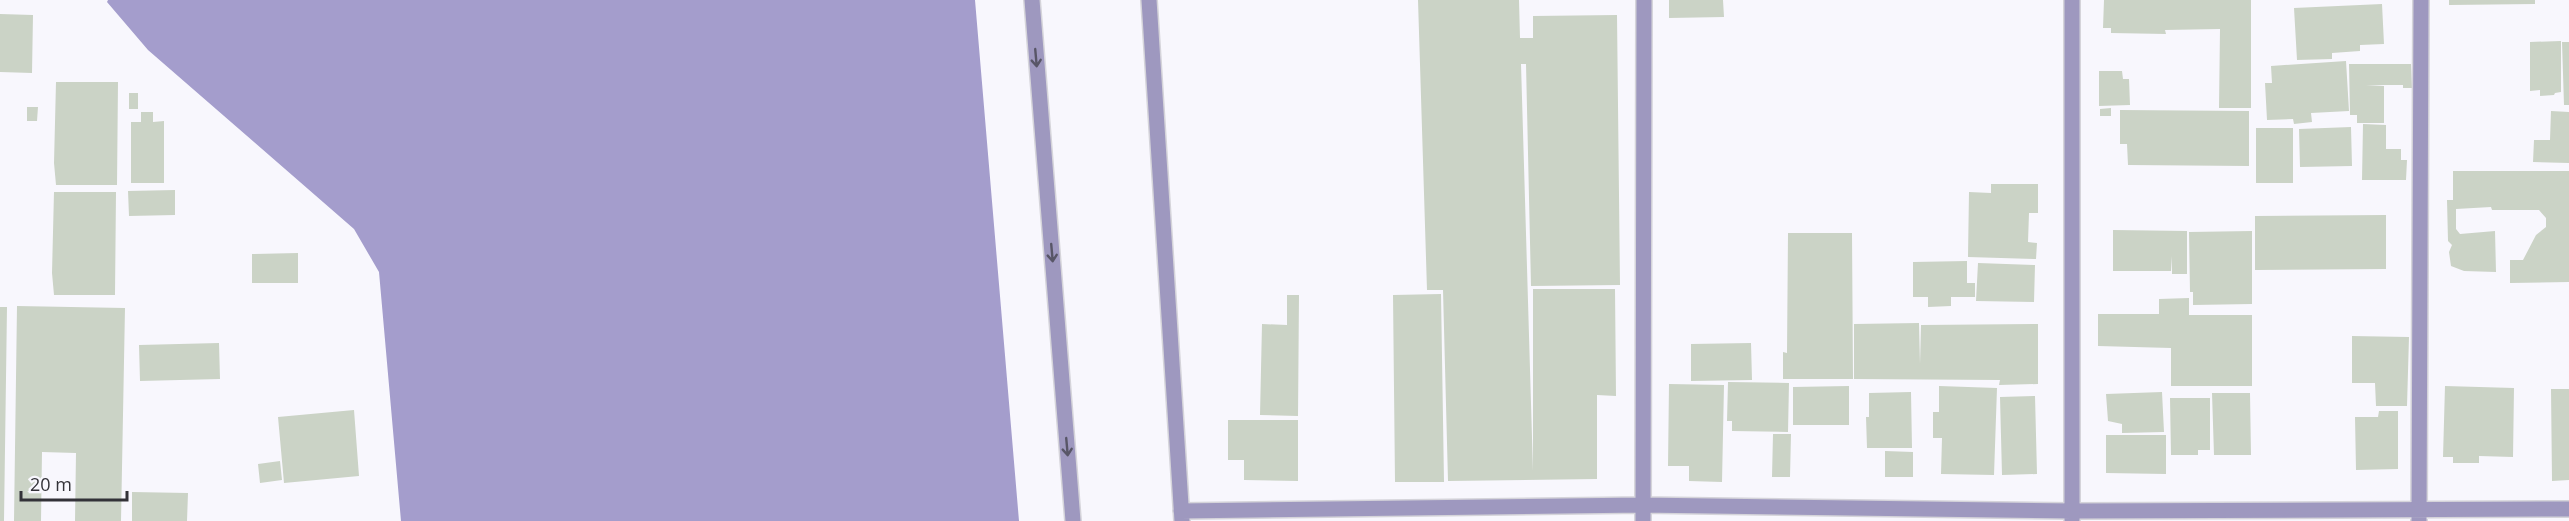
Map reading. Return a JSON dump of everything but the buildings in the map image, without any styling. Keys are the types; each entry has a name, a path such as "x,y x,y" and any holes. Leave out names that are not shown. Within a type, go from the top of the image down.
{"street":[{"path":"1032,0 1073,521"},
{"path":"1149,0 1181,516 1642,505 2072,516 2419,515 2569,508"},
{"path":"1643,521 1644,0"},
{"path":"2072,0 2072,516"},
{"path":"2419,515 2421,0"}],"shaded area":[{"path":"108,0 975,0 1019,521 401,521 379,272 354,229 148,50 107,2"}]}
